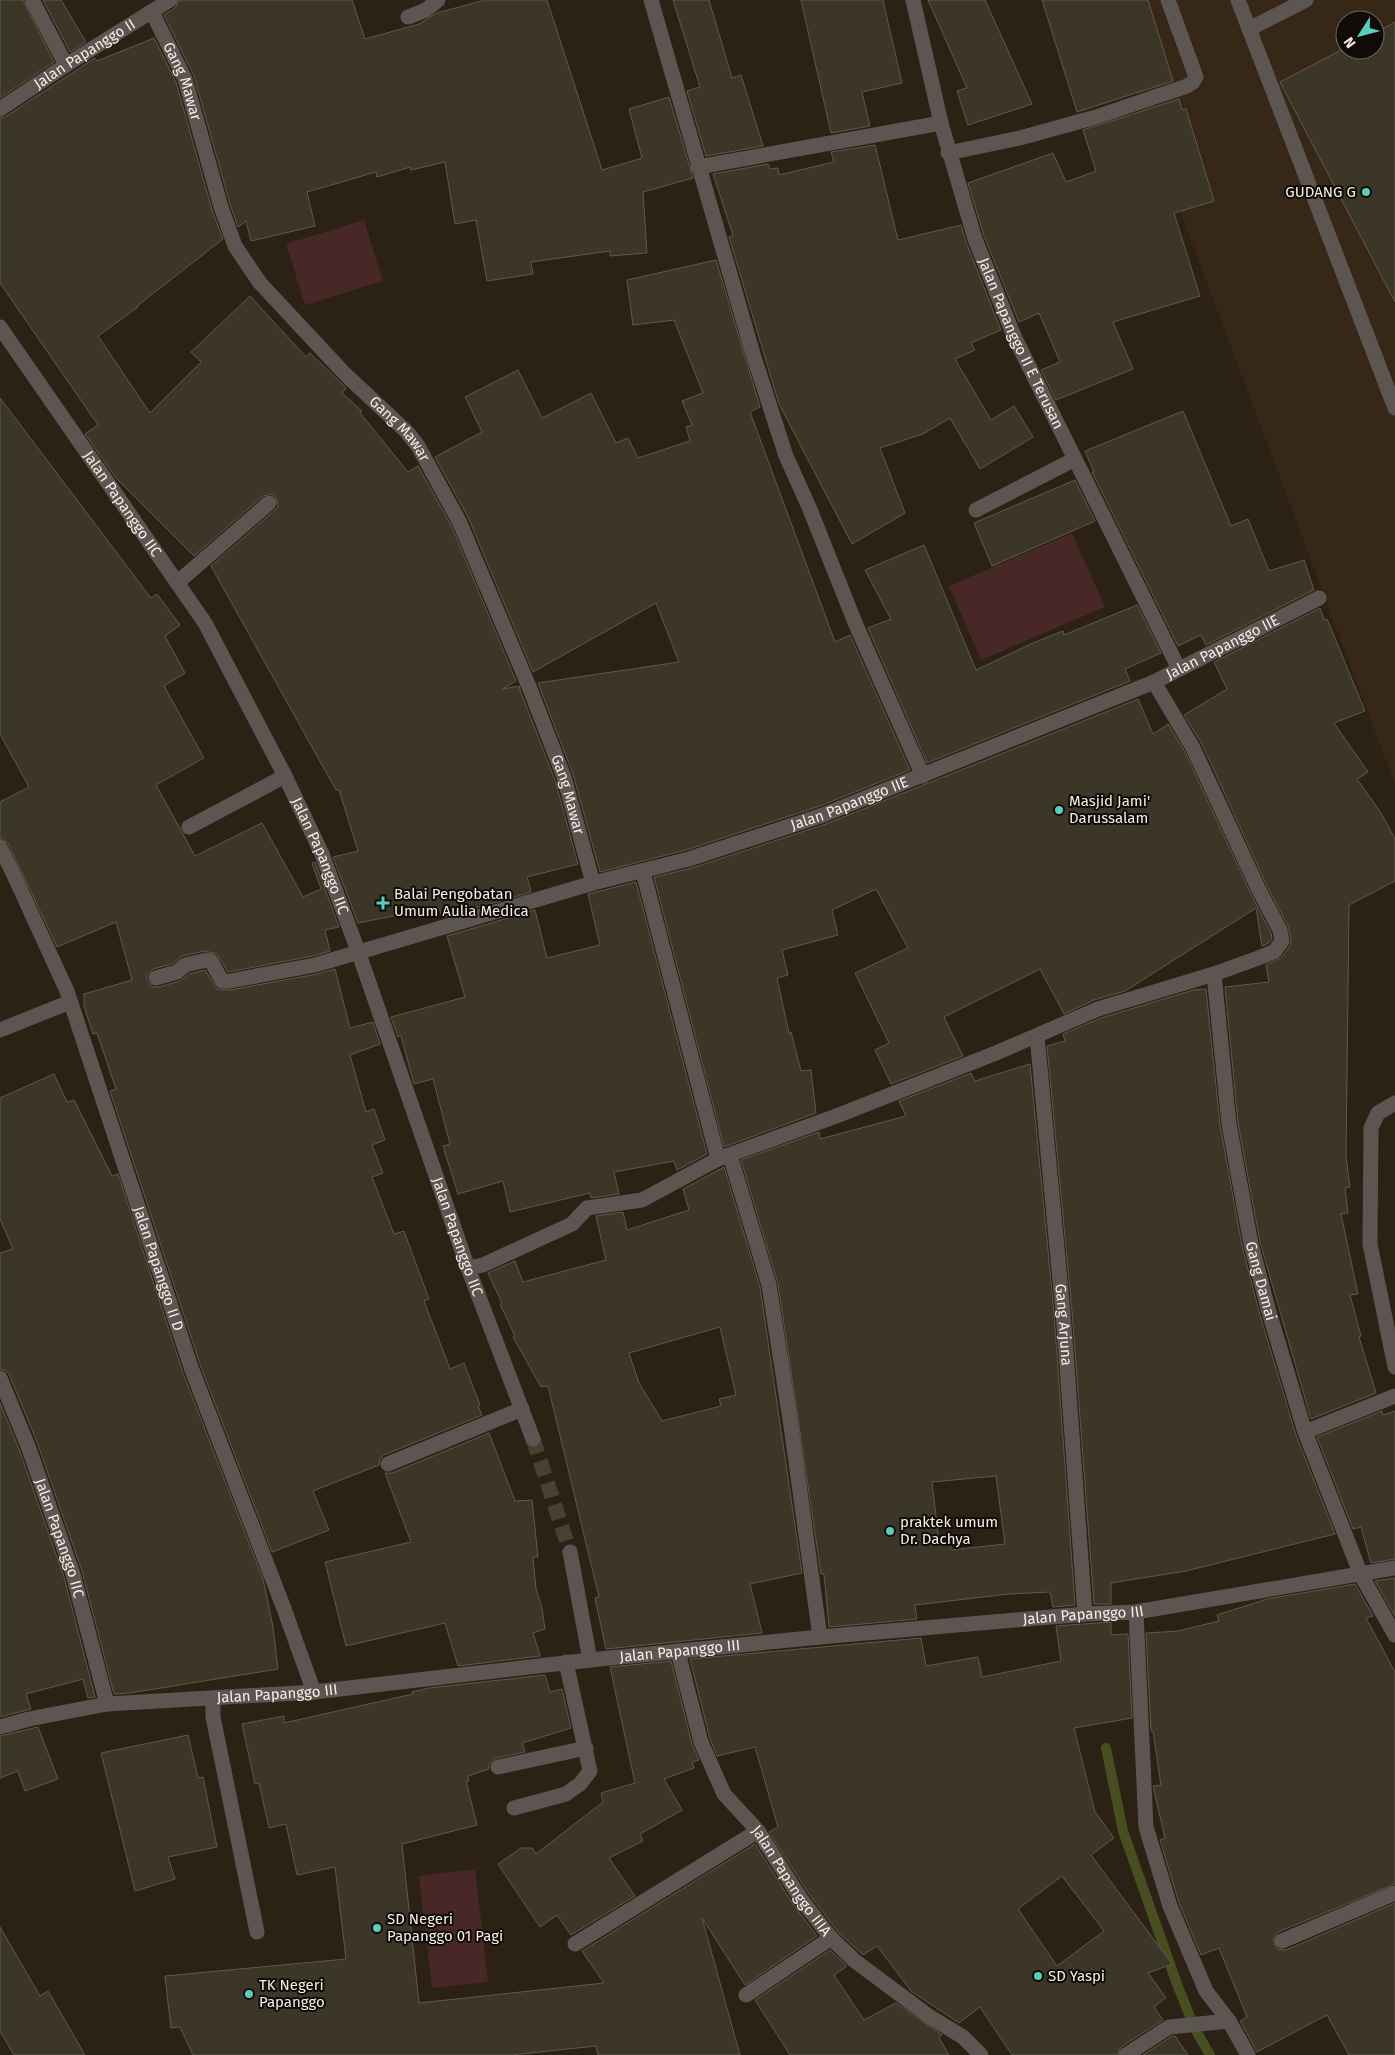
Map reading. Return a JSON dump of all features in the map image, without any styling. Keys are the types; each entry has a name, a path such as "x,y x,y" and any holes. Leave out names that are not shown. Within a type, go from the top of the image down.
{"street":[{"path":"32,0 66,65"},
{"name":"Jalan Papanggo II","path":"0,109 170,0"},
{"path":"408,17 426,10 438,0"},
{"path":"651,0 753,354 786,456 809,507 856,625 923,776"},
{"name":"Jalan Papanggo II E Terusan","path":"913,0 940,123 975,239 1014,336 1179,669"},
{"path":"948,153 1020,138 1096,117 1187,86 1193,82 1196,77 1168,0"},
{"path":"1238,0 1395,408"},
{"path":"1249,29 1306,0"},
{"name":"Gang Mawar","path":"152,12 185,79 221,207 235,246 260,282 344,374 407,432 418,446 460,521 530,689 564,777 592,883"},
{"path":"698,167 940,123"},
{"name":"Jalan Papanggo IIC","path":"0,326 204,623 285,776 322,854 358,951 468,1268 533,1439"},
{"path":"976,510 1075,458"},
{"path":"177,583 269,503"},
{"name":"Jalan Papanggo IIE","path":"156,978 177,972 185,965 207,960 211,961 222,981 315,965 592,883 689,860 823,815 1154,682 1319,598"},
{"path":"468,1268 483,1265 572,1224 587,1208 642,1200 724,1157 839,1115 1037,1036 1098,1009 1214,974 1274,951 1282,941 1280,930 1258,888 1193,748 1154,682"},
{"path":"189,826 285,776"},
{"name":"Jalan Papanggo II D","path":"0,847 67,991 192,1370 314,1692"},
{"path":"643,872 724,1157 770,1285 820,1637"},
{"name":"Gang Damai","path":"1214,974 1228,1124 1251,1244 1305,1432 1360,1575"},
{"path":"0,1030 70,1002"},
{"name":"Gang Arjuna","path":"1037,1036 1063,1312 1085,1614"},
{"path":"1395,1103 1378,1113 1371,1128 1370,1244 1395,1367"},
{"name":"Jalan Papanggo IIC","path":"0,1378 28,1446 73,1574 107,1704"},
{"path":"1305,1432 1395,1396"},
{"path":"388,1464 522,1409"},
{"path":"570,1552 590,1660"},
{"name":"Jalan Papanggo III","path":"0,1727 29,1719 107,1704 314,1692 566,1662 820,1637 1085,1614 1136,1612 1395,1568"},
{"path":"1360,1575 1395,1635"},
{"path":"1136,1612 1146,1827 1173,1915 1206,1991 1248,2055"},
{"name":"Jalan Papanggo IIIA","path":"678,1652 693,1716 711,1769 724,1794 758,1831 801,1899 831,1938 855,1961 930,2017 963,2037 981,2055"},
{"path":"514,1808 566,1794 580,1784 590,1771 566,1662"},
{"path":"212,1698 213,1717 257,1932"},
{"path":"498,1767 586,1748"},
{"path":"576,1944 758,1831"},
{"path":"1282,1941 1395,1893"},
{"path":"746,1995 831,1938"},
{"path":"1126,2055 1166,2028 1226,2021"}],"shaded area":[{"path":"1101,0 1395,0 1395,785"},
{"path":"364,220 383,281 305,305 286,244"},
{"path":"1072,533 1105,607 981,660 949,586"},
{"path":"475,1869 488,1982 432,1988 419,1876"}],"building":[{"path":"0,0 23,0 54,62 0,98"},
{"path":"43,0 61,0 86,42 70,52"},
{"path":"179,0 352,0 365,39 419,24 437,13 485,0 547,0 602,170 642,158 629,109 669,97 693,178 643,192 647,253 610,256 610,251 531,262 533,274 487,281 476,220 455,224 445,162 411,170 410,167 377,177 376,172 307,192 315,226 251,241 246,221 238,227 194,76 164,15 175,8"},
{"path":"673,0 709,0 732,78 741,75 763,146 706,156 687,91 700,87"},
{"path":"801,0 883,0 902,83 862,92 870,126 831,133"},
{"path":"928,0 985,0 1032,104 968,125 957,91 967,88"},
{"path":"1042,0 1148,0 1173,81 1077,112"},
{"name":"GUDANG G","path":"1395,22 1395,302 1280,82 1335,53 1335,60 1385,60 1385,28"},
{"path":"154,38 176,82 212,210 223,239 138,307 98,336 150,413 201,362 191,352 250,296 306,357 310,353 346,388 342,393 362,411 360,413 408,472 418,466 451,525 516,681 503,689 519,686 555,780 578,864 527,877 531,892 442,918 439,907 358,923 333,857 358,851 339,790 336,790 211,566 275,510 278,506 276,497 272,494 263,496 194,556 116,478 85,434 98,425 0,283 0,118 5,117 95,58 97,61"},
{"path":"1179,99 1182,110 1186,109 1214,201 1174,213 1200,296 1113,322 1133,369 1056,400 1041,370 1060,362 1039,313 1019,322 984,236 968,183 1053,153 1066,182 1096,171 1083,130"},
{"path":"875,145 898,240 961,225 1001,330 971,343 975,350 955,359 991,420 1014,406 1033,437 980,469 950,418 923,434 880,448 905,513 852,544 779,404 729,237 733,235 713,174 768,164 770,169 778,168 779,175 834,162 831,152"},
{"path":"716,260 760,407 750,412 835,642 850,635 910,770 820,806 686,850 600,872 573,774 538,683 679,662 656,603 533,672 468,517 435,457 482,432 465,397 518,370 542,418 591,393 616,443 628,438 638,458 690,441 686,427 692,425 682,401 703,393 674,320 633,325 627,280"},
{"path":"0,398 151,598 157,594 180,625 165,636 185,673 164,686 204,758 156,785 195,856 262,823 303,897 321,889 312,863 315,862 339,927 325,930 330,951 313,956 228,972 217,954 205,951 182,956 172,964 153,969 147,975 147,981 153,987 159,987 180,981 189,974 205,970 217,989 230,990 335,969 350,1028 373,1022 380,1044 350,1055 366,1112 374,1109 385,1140 372,1145 383,1173 372,1177 394,1234 404,1231 429,1299 424,1301 450,1369 464,1363 480,1405 478,1406 482,1415 384,1455 380,1459 379,1465 313,1491 329,1530 272,1552 201,1367 110,1091 116,1089 97,1033 93,1034 84,1006 84,994 132,980 116,922 57,947 8,843 0,838 0,802 29,787 0,734"},
{"path":"1183,411 1231,526 1248,519 1269,571 1304,560 1314,590 1206,645 1201,635 1178,646 1092,472 1094,472 1085,451"},
{"path":"1075,480 1095,521 992,566 974,523"},
{"path":"924,545 976,670 1033,643 1063,631 1064,635 1137,605 1161,653 1125,669 1130,681 927,763 868,628 891,619 865,570"},
{"path":"1320,608 1324,620 1327,619 1365,711 1334,723 1368,772 1357,779 1381,813 1395,839 1395,881 1349,905 1346,1157 1350,1187 1345,1188 1348,1213 1341,1214 1358,1294 1350,1295 1361,1336 1359,1337 1376,1393 1311,1419 1260,1242 1238,1123 1225,987 1269,982 1266,965 1282,957 1290,946 1291,939 1288,926 1266,884 1202,744 1184,715 1227,689 1214,662"},
{"path":"1138,699 1153,734 1168,724 1185,752 1271,933 1272,939 1269,943 1262,946 1256,908 1125,991 1094,1000 1064,1014 1040,969 944,1017 963,1056 891,1084 875,1050 889,1043 855,973 908,948 876,889 832,910 838,935 782,950 788,975 777,978 789,1033 791,1032 801,1071 811,1070 816,1113 724,1147 654,877 692,868 826,824"},
{"path":"636,882 707,1154 677,1170 674,1161 614,1172 619,1194 591,1198 590,1193 510,1212 503,1181 458,1194 443,1146 450,1144 433,1079 414,1084 401,1036 398,1037 391,1017 465,997 447,936 535,910 547,958 600,945 588,894"},
{"path":"1206,989 1220,1125 1242,1246 1260,1315 1296,1435 1335,1534 1186,1571 1111,1583 1111,1604 1094,1604 1072,1311 1047,1046 1065,1041 1063,1034 1101,1018 1193,990"},
{"path":"1030,1064 1054,1313 1075,1605 1053,1607 1050,1592 1009,1594 915,1605 917,1619 829,1627 824,1574 821,1574 778,1284 741,1160 819,1132 820,1139 906,1116 899,1101 971,1073 975,1081","holes":["996,1476 1005,1544 951,1550 950,1541 939,1542 932,1482"]},
{"path":"54,1074 67,1102 74,1100 112,1176 118,1174 183,1373 263,1579 273,1627 278,1669 114,1694 82,1571 37,1442 9,1374 5,1370 0,1369 0,1253 13,1249 0,1219 0,1098"},
{"path":"724,1167 760,1287 802,1573 750,1584 762,1633 606,1649 595,1598 599,1597 548,1386 541,1387 513,1337 515,1336 488,1273 515,1261 523,1282 606,1260 596,1216 623,1212 627,1230 689,1210 683,1189","holes":["720,1327 736,1395 719,1399 721,1406 662,1421 639,1383 629,1353"]},
{"path":"0,1403 19,1449 64,1577 95,1697 88,1698 83,1679 26,1694 31,1709 0,1717"},
{"path":"1382,1411 1383,1415 1395,1411 1395,1559 1371,1563 1361,1527 1353,1529 1317,1437"},
{"path":"489,1433 515,1501 532,1500 538,1557 533,1557 536,1589 542,1608 545,1629 533,1633 540,1656 458,1666 445,1623 346,1646 325,1562 411,1542 385,1473 392,1473"},
{"path":"1395,1578 1395,1616 1375,1581"},
{"path":"1355,1584 1373,1616 1366,1618 1395,1672 1395,1884 1278,1932 1273,1940 1277,1949 1286,1950 1395,1903 1395,2055 1349,2055 1327,2015 1257,2052 1240,2021 1247,2017 1219,1948 1201,1955 1179,1903 1160,1840 1165,1838 1153,1786 1161,1785 1153,1731 1151,1731 1146,1633 1178,1631 1219,1621 1217,1615 1267,1599"},
{"path":"1111,1622 1111,1635 1128,1634 1132,1718 1074,1728 1095,1812 1114,1838 1091,1855 1172,1964 1148,1973 1166,1998 1154,2007 1163,2020 1121,2047 1117,2055 1012,2055 980,2007 959,2023 911,1991 877,1946 863,1955 838,1932 809,1894 769,1832 778,1827 755,1747 717,1756 710,1739 690,1659 921,1638 926,1666 978,1657 982,1677 1061,1661 1056,1626","holes":["1062,1876 1104,1931 1057,1966 1018,1909"]},
{"path":"671,1661 692,1744 699,1760 692,1762 694,1768 664,1779 682,1810 640,1834 643,1841 609,1858 635,1896 571,1935 557,1915 540,1927 498,1864 521,1848 532,1848 536,1854 603,1802 601,1793 635,1783 610,1667"},
{"path":"545,1675 550,1692 562,1689 571,1728 522,1743 525,1752 496,1758 489,1764 489,1769 468,1776 469,1781 466,1781 477,1825 402,1844 419,2003 604,1983 582,1951 755,1844 793,1904 817,1936 745,1985 702,1918 740,2055 598,2055 596,2046 512,2055 193,2055 180,2027 171,2028 165,1976 346,1959 335,1867 297,1875 286,1824 269,1828 259,1783 255,1784 242,1724 284,1716 284,1723 413,1694 412,1692 429,1688"},
{"path":"38,1727 58,1779 25,1791 18,1771 0,1778 0,1736"},
{"path":"188,1735 198,1778 203,1777 217,1847 168,1857 175,1879 135,1891 101,1753"},
{"path":"0,1927 40,1996 48,1991 85,2055 14,2055 0,2031"},
{"path":"830,1950 847,1966 834,1975 864,2020 896,2003 942,2035 939,2038 949,2055 790,2055 755,2000"},
{"path":"1172,2036 1175,2036 1188,2055 1143,2055"}],"waterway":[{"path":"1106,1748 1123,1831 1177,1984 1195,2029 1210,2055"}],"tunnel":[{"path":"533,1439 570,1552"}],"place":[{"name":"GUDANG G","path":"1366,192"},
{"name":"Masjid Jami' Darussalam","path":"1059,810"},
{"name":"Balai Pengobatan Umum Aulia Medica","path":"383,903"},
{"name":"praktek umum Dr. Dachya","path":"890,1531"},
{"name":"SD Negeri Papanggo 01 Pagi","path":"377,1928"},
{"name":"SD Yaspi","path":"1038,1976"},
{"name":"TK Negeri Papanggo","path":"249,1994"}]}
